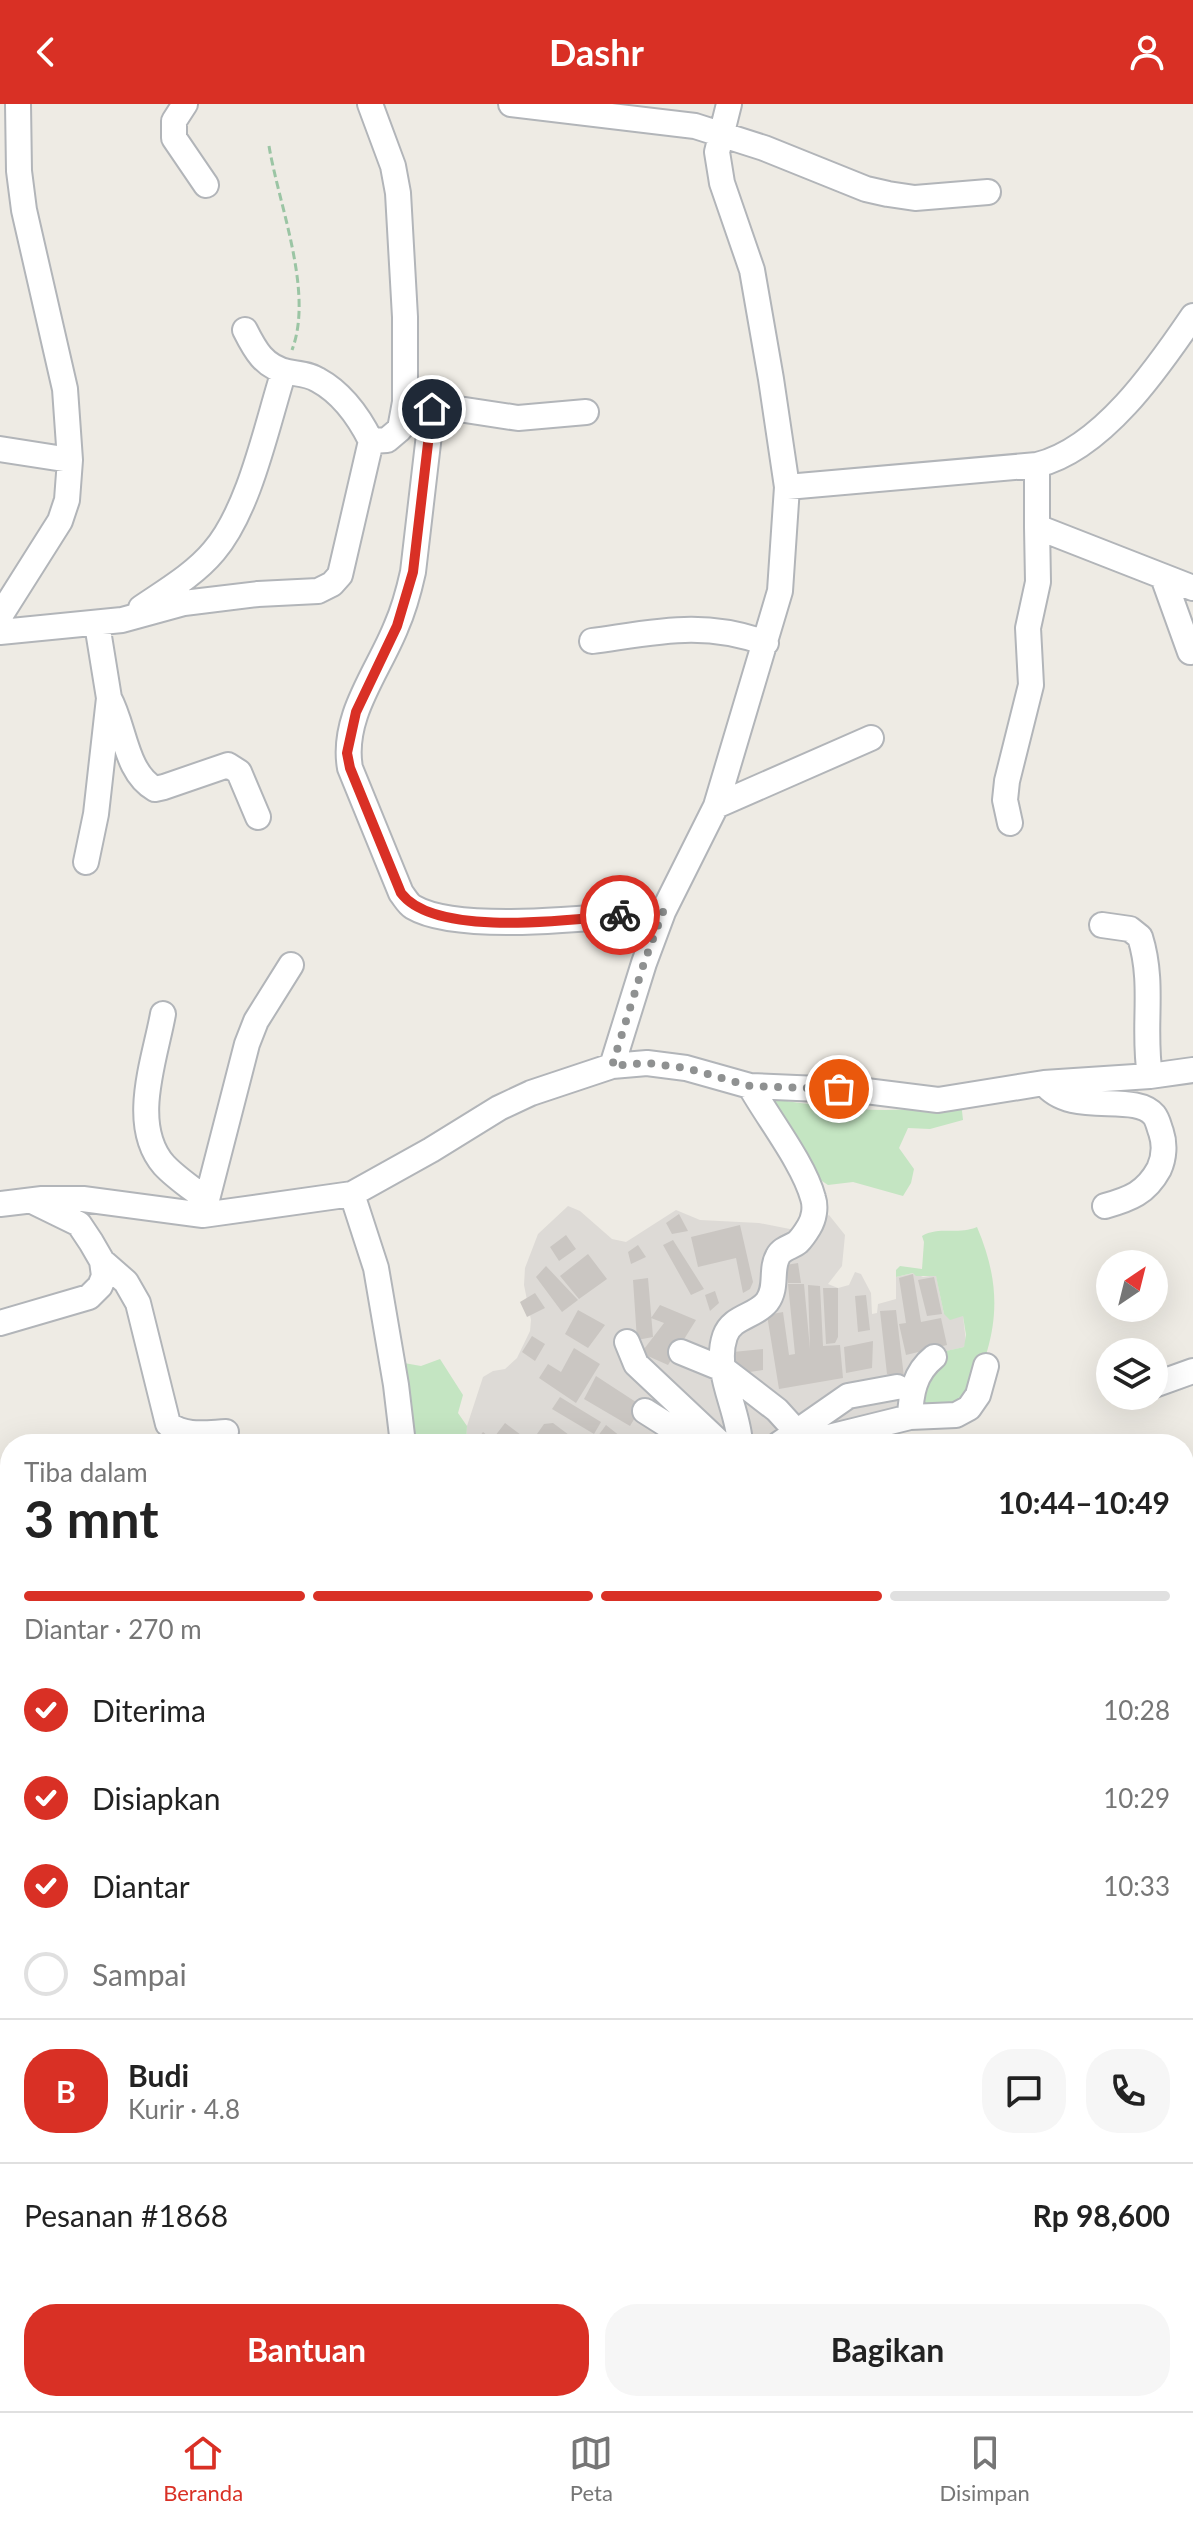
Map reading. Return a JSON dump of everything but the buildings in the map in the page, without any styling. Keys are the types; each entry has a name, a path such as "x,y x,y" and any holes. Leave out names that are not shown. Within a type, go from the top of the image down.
{"street":[{"path":"0,616 60,521 67,500 70,460 65,389 50,312 24,210 19,171 18,104"},
{"path":"185,104 174,121 174,138 206,185"},
{"path":"370,104 393,166 398,193 405,317 404,413 400,429 387,440 371,441"},
{"path":"511,104 660,120 720,132 866,189 915,198 988,192"},
{"path":"612,1066 663,912 716,806 780,591 787,487 752,270 722,183 717,152 729,104"},
{"path":"787,487 1037,465 1059,459 1104,427 1193,316"},
{"path":"0,632 97,624 184,603 318,591 332,584 340,575 371,441 349,406 326,385 315,378 284,371 262,359 245,330"},
{"path":"122,620 200,566 226,534 241,505 284,371"},
{"path":"404,413 452,408 518,418 586,412"},
{"path":"432,409 408,593 397,626 356,712 347,753 350,768 401,893 408,903 425,912 469,922 663,912"},
{"path":"0,449 70,460"},
{"path":"1010,823 1005,800 1007,781 1031,685 1028,628 1038,582 1037,465"},
{"path":"1037,527 1193,588"},
{"path":"1163,577 1190,652"},
{"path":"86,862 96,814 109,698 97,624"},
{"path":"592,641 685,628 724,630 766,643"},
{"path":"109,698 117,712 134,767 145,782 155,789 228,765 239,772 258,817"},
{"path":"716,806 871,738"},
{"path":"1102,925 1135,931 1143,945 1149,979 1146,1041 1150,1076"},
{"path":"205,1207 247,1044 256,1021 291,965"},
{"path":"163,1014 146,1104 146,1124 163,1164 205,1207"},
{"path":"0,1204 83,1199 205,1207 352,1194 499,1108 531,1093 612,1066 647,1063 686,1068 750,1086 866,1091 938,1100 1044,1083 1193,1070"},
{"path":"1044,1083 1050,1091 1064,1099 1140,1107 1154,1115 1158,1122 1163,1140 1163,1161 1154,1177 1133,1198 1105,1206"},
{"path":"738,1434 725,1370 725,1336 731,1325 762,1307 768,1300 774,1290 780,1252 797,1243 809,1228 814,1210 814,1198 797,1163 750,1086"},
{"path":"352,1194 376,1268 402,1434"},
{"path":"30,1201 57,1211 79,1224 102,1261 126,1282 138,1303 168,1424 177,1431 191,1434 226,1432"},
{"path":"0,1323 89,1297 100,1286 104,1276 102,1261"},
{"path":"627,1342 636,1364 710,1434"},
{"path":"681,1352 725,1370 777,1410 786,1434"},
{"path":"910,1417 911,1396 918,1375 934,1357"},
{"path":"841,1434 910,1417 956,1415 969,1408 978,1395 986,1366"},
{"path":"1168,1380 1193,1371"},
{"path":"794,1434 848,1396 897,1387"},
{"path":"645,1411 679,1434"}],"path":[{"path":"269,146 298,285 297,338 284,371"}],"shaded area":[{"path":"568,1206 580,1211 612,1239 626,1242 676,1210 700,1220 759,1223 800,1231 829,1215 845,1235 842,1266 828,1284 838,1288 849,1285 855,1272 861,1274 871,1293 872,1314 877,1313 878,1304 896,1299 896,1277 914,1273 923,1277 936,1275 944,1314 963,1316 966,1342 964,1347 947,1351 898,1416 781,1434 467,1434 483,1377 505,1369 517,1358 530,1331 525,1268 538,1234"}],"green space":[{"path":"762,1097 812,1105 886,1110 961,1102 963,1120 930,1129 908,1128 899,1148 914,1169 911,1183 903,1196 853,1182 828,1185 810,1173"},
{"path":"977,1227 986,1251 994,1294 994,1315 986,1357 968,1401 915,1409 937,1353 964,1347 966,1335 963,1316 950,1320 944,1314 936,1276 916,1276 913,1273 896,1277 896,1270 900,1266 922,1269 922,1236"},
{"path":"440,1359 463,1395 458,1413 467,1426 467,1434 412,1434 404,1363 421,1366"}],"way so far":[{"path":"620,915 663,912 612,1066 647,1063 686,1068 750,1086 839,1089"}],"route":[{"path":"432,409 413,572 397,626 356,712 347,753 350,768 401,893 414,907 437,916 469,922 620,915"}]}
